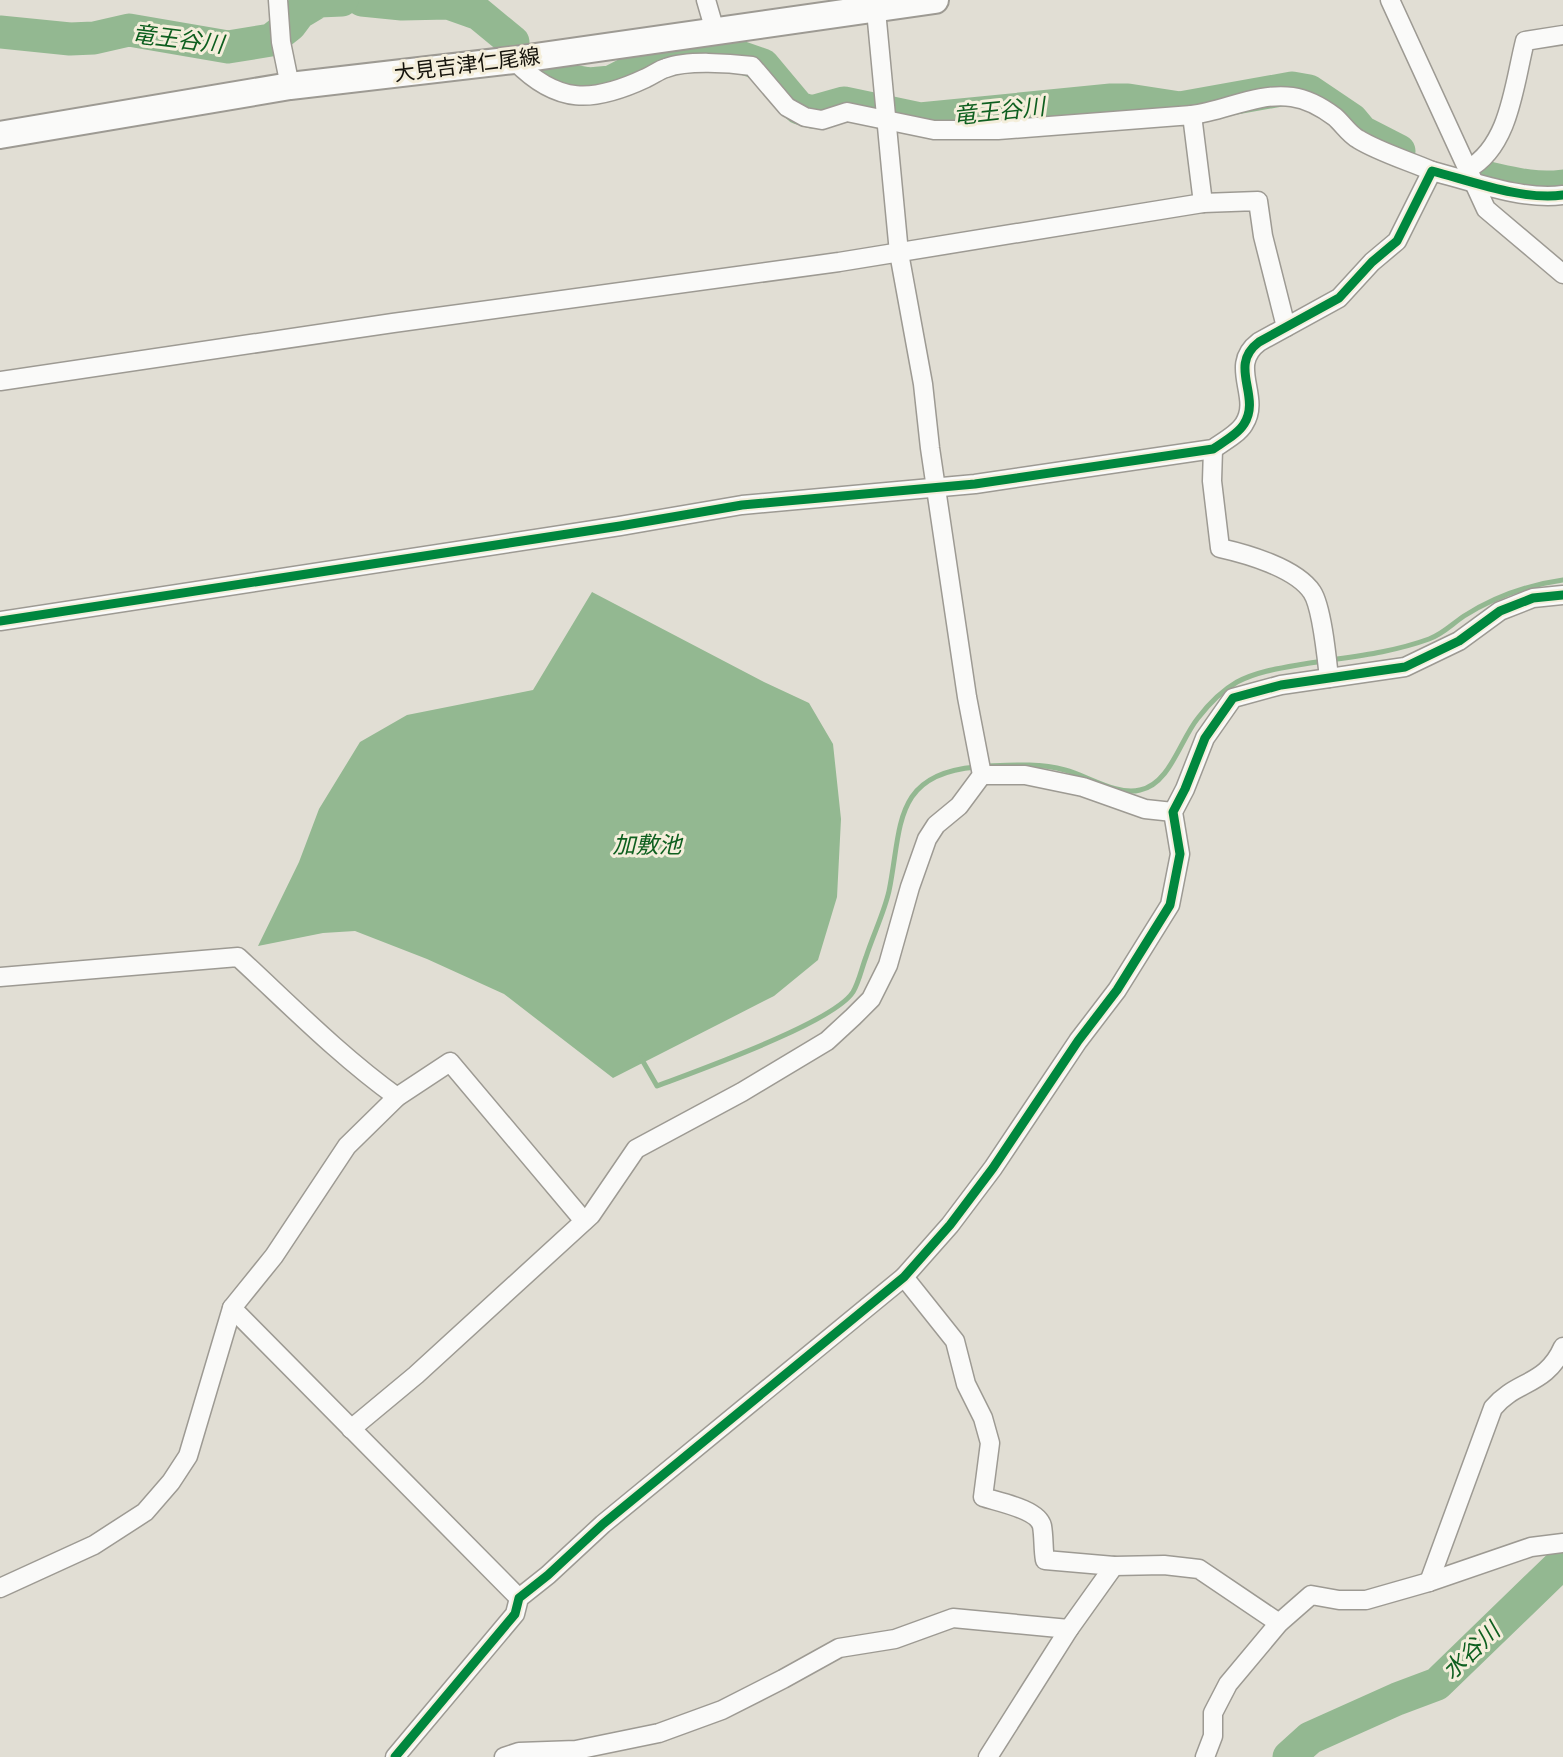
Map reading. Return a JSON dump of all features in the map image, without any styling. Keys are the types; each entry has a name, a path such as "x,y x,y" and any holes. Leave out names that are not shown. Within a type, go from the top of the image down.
{"main road":[{"name":"大見吉津仁尾線","path":"0,135 290,86 514,60 715,31 875,4 935,0"}],"street":[{"path":"278,0 281,43 290,86"},
{"path":"706,0 715,31"},
{"path":"1390,0 1486,209 1563,274"},
{"path":"352,1429 416,1376 591,1215 636,1149 742,1092 827,1041 870,999 888,965 927,839 936,825 959,806 982,775 967,697 923,384 899,253 875,4"},
{"path":"1470,175 1503,128 1525,41 1563,34"},
{"path":"514,60 531,78 558,91 580,96 597,96 668,67 719,62 752,66 786,107 806,117 822,120 846,112 885,114 934,130 998,130 1192,115 1215,112 1271,97 1291,97 1315,105 1334,117 1357,139 1432,171 1470,175 1547,197 1563,195"},
{"path":"1192,115 1203,203"},
{"path":"0,621 742,505 975,484 1213,449 1242,427 1250,412 1244,366 1248,350 1339,298 1372,261 1397,241 1432,171"},
{"path":"0,381 899,253 1203,203 1258,201 1262,236 1286,327"},
{"path":"1213,449 1212,481 1220,548 1292,573 1313,593 1328,667"},
{"path":"395,1757 515,1614 519,1598 603,1524 905,1277 950,1225 993,1168 1078,1041 1117,990 1170,905 1180,854 1173,812 1205,738 1233,698 1281,685 1328,667 1405,667 1459,641 1500,611 1533,598 1563,594"},
{"path":"982,775 1037,777 1083,787 1145,809 1173,812"},
{"path":"0,977 238,957 323,1036 397,1097"},
{"path":"0,1588 94,1545 145,1512 171,1482 188,1456 232,1308 274,1256 348,1146 397,1097 450,1062 584,1221"},
{"path":"905,1277 955,1341 966,1384 984,1418 990,1443 983,1497 1026,1511 1038,1518 1042,1527 1045,1560 1199,1569 1279,1623"},
{"path":"232,1308 519,1598"},
{"path":"1429,1582 1493,1408 1503,1396 1545,1374 1563,1347"},
{"path":"1205,1757 1213,1736 1213,1713 1228,1684 1279,1623 1311,1595 1339,1600 1366,1600 1429,1582 1531,1547 1563,1543"},
{"path":"988,1757 1069,1629 1114,1566"},
{"path":"504,1757 519,1752 576,1750 659,1733 722,1710 839,1648 895,1639 953,1618 1069,1629"}],"water":[{"name":"加敷池","path":"592,592 809,703 833,744 841,819 837,897 818,960 774,996 613,1078 504,994 427,959 355,931 323,933 258,946 299,862 319,809 360,742 407,715 533,690"}],"waterway":[{"name":"竜王谷川","path":"0,32 70,39 94,38 129,30 228,47 271,40 290,25 299,13 319,1 342,0"},
{"name":"竜王谷川","path":"362,0 402,4 448,3 479,14 513,42"},
{"name":"竜王谷川","path":"545,76 589,84 611,82 666,57 740,57 763,65 799,108 812,112 844,103 920,119 1111,100 1180,108 1292,88 1309,91 1352,120 1362,132 1399,151"},
{"name":"竜王谷川","path":"1479,176 1531,186 1563,186"},
{"path":"985,766 1045,766 1074,773 1112,788 1140,790 1159,779 1174,760 1198,718 1216,698 1237,682 1278,669 1367,655 1414,644 1439,634 1475,609 1499,598 1537,585 1563,580"},
{"path":"641,1058 657,1086 762,1045 819,1018 840,1004 855,988 884,908 906,808 915,793 929,780 949,772 976,767"},
{"name":"水谷川","path":"1289,1757 1310,1738 1437,1684 1563,1562"}],"cycle path":[{"path":"0,621 742,505 975,484 1213,449 1230,438 1244,424 1249,403 1245,371 1250,351 1259,342 1339,298 1372,262 1397,241 1432,171 1515,193 1563,195"},
{"path":"395,1757 515,1614 519,1598 603,1524 904,1277 950,1225 993,1168 1078,1041 1117,990 1170,905 1180,854 1173,812 1205,738 1233,698 1281,685 1405,667 1459,641 1500,611 1533,598 1563,595"}]}
